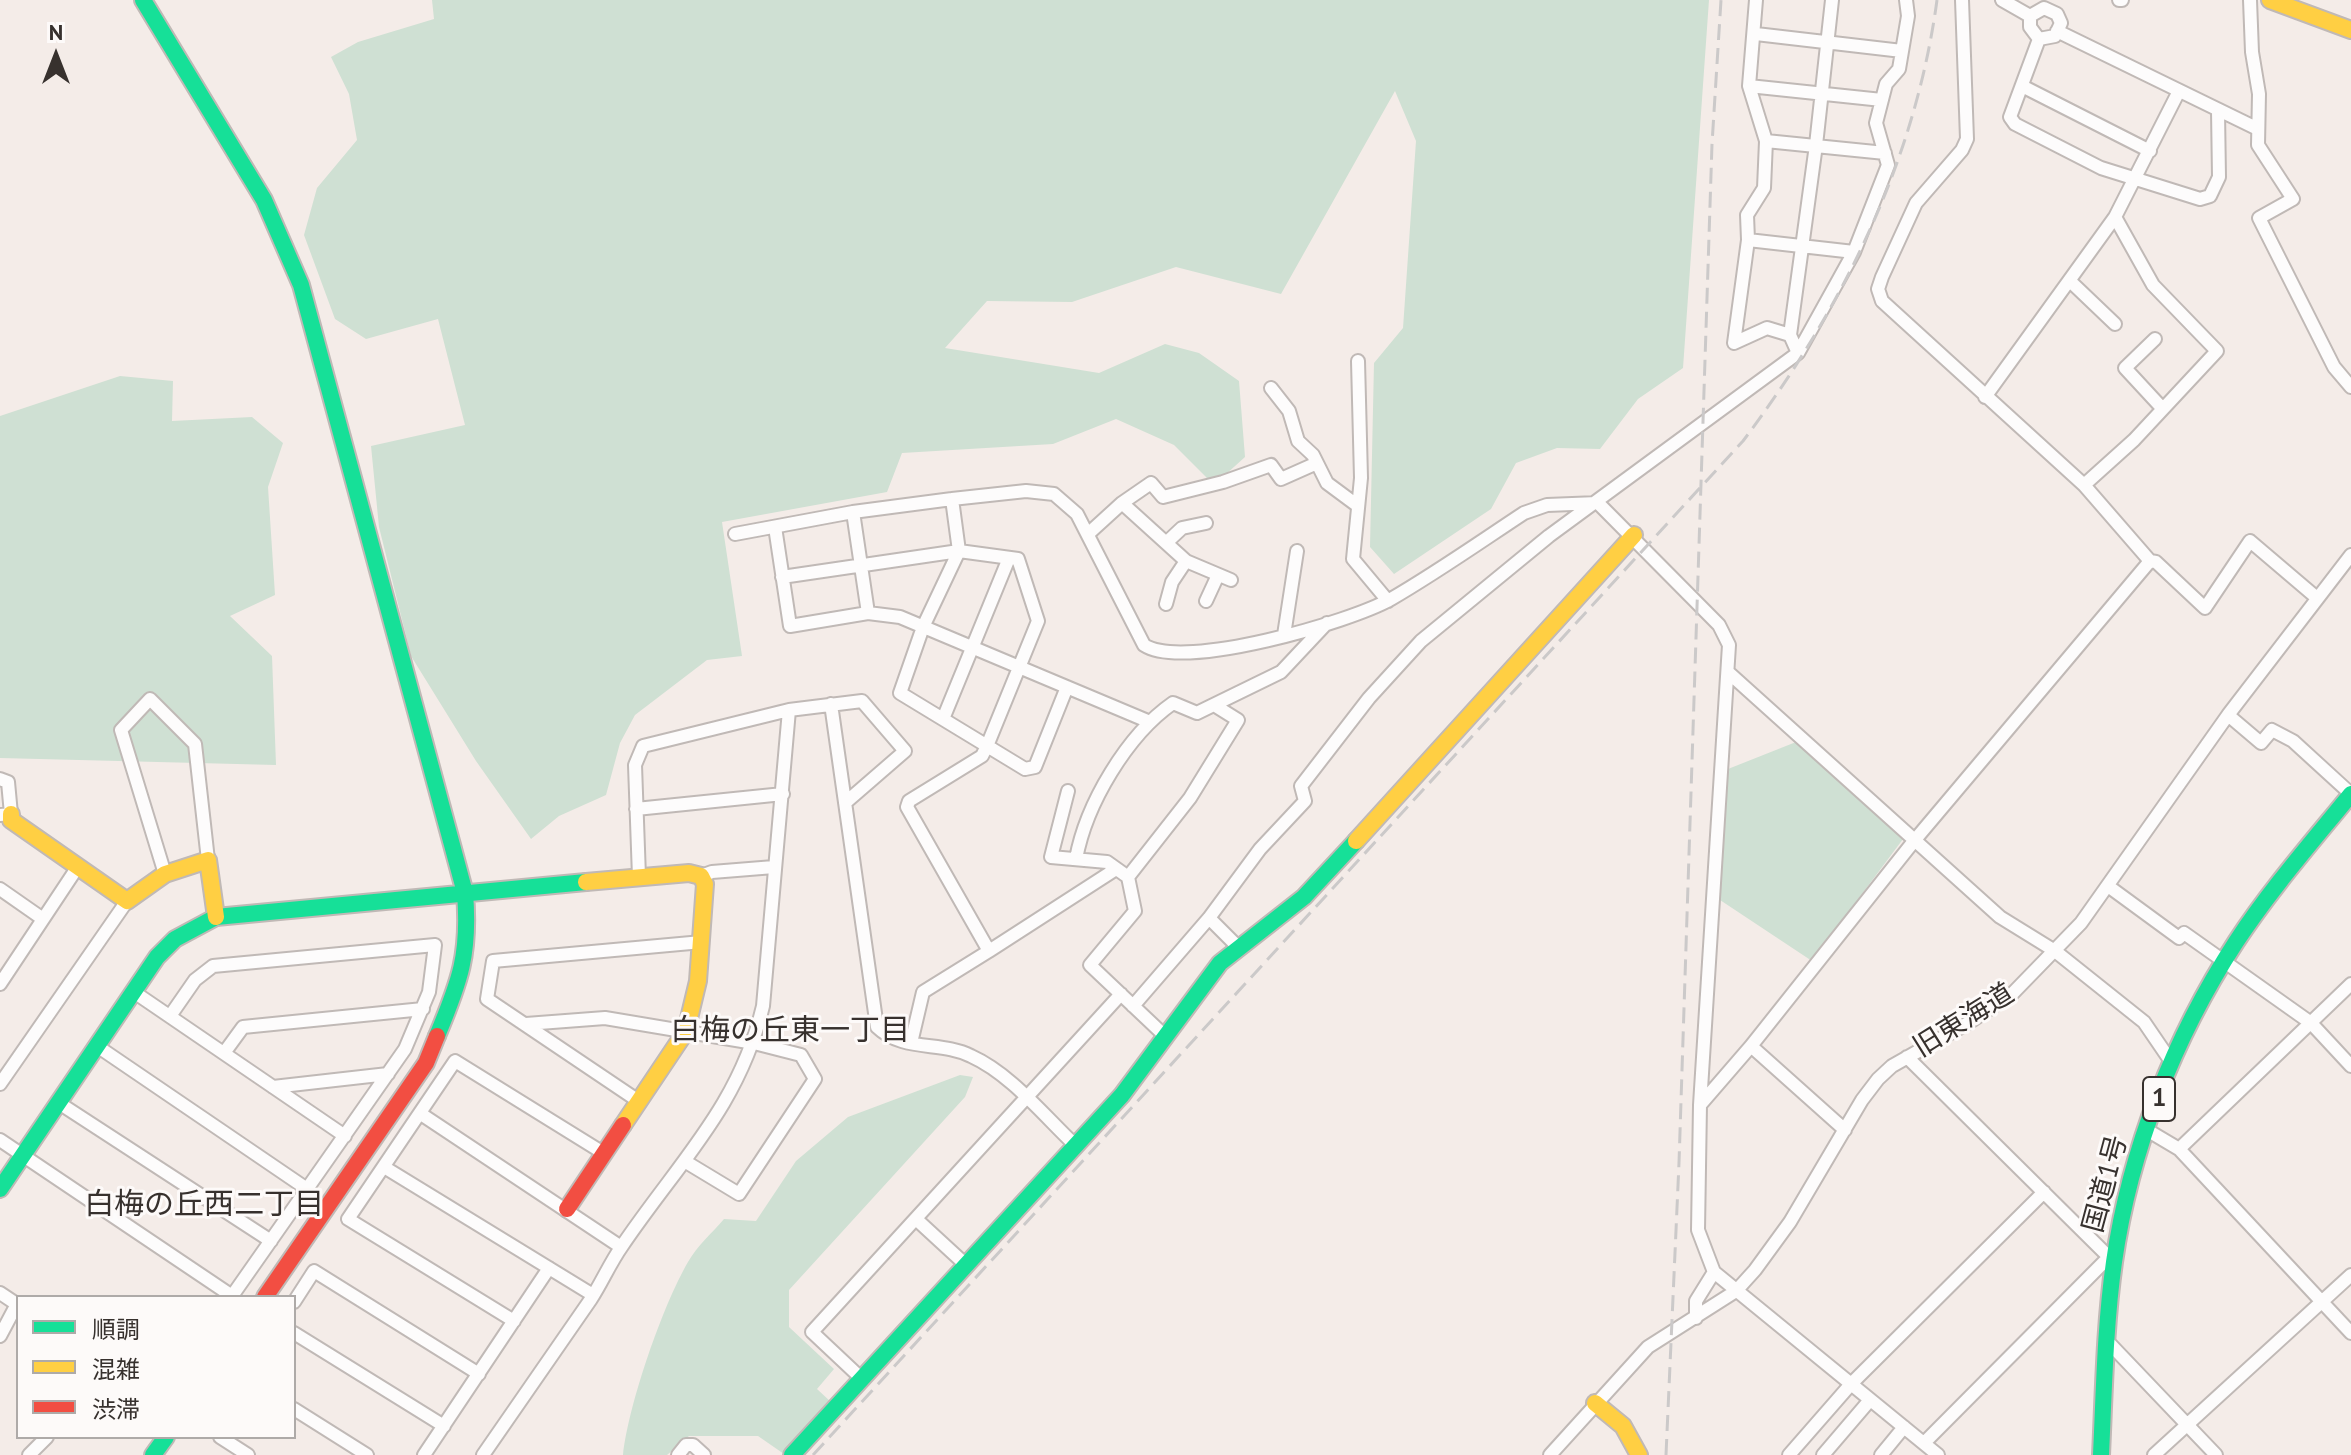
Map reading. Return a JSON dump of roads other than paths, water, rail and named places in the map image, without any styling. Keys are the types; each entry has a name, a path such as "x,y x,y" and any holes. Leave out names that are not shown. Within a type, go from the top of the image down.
{"main road":[{"path":"143,0 264,200 281,233 301,285 465,893 468,933 462,976 426,1063 266,1295"},
{"path":"2270,0 2351,30"},
{"path":"792,1455 1122,1095 1220,963 1319,881 1634,535"},
{"name":"国道1号","path":"2101,1455 2112,1256 2147,1130 2172,1063 2222,963 2275,888 2351,794"},
{"path":"5,814 127,901 165,874 208,860 216,917"},
{"path":"0,1189 157,957 175,939 216,917 639,877 689,873 701,876 705,884 702,942 698,981 686,1031 567,1209"},
{"path":"1595,1403 1623,1426 1639,1455"}],"street":[{"path":"1756,0 1756,34 1749,86 1766,141 1764,188 1747,215 1748,240 1734,343 1767,328 1790,335"},
{"path":"1798,353 1790,335 1832,0"},
{"path":"1133,1006 1209,918 1260,849 1305,801 1301,786 1331,745 1411,653 1477,593 1798,353 1854,252 1888,165 1876,123 1886,84 1899,69 1908,16 1906,0"},
{"path":"1962,0 1967,139 1962,150 1916,203 1878,289 1882,301 2084,485 2150,561 2156,562 2205,608 2250,541 2317,598"},
{"path":"2002,0 2030,16"},
{"path":"2250,0 2252,52 2259,94 2258,145 2293,199 2259,218 2334,367 2351,387"},
{"path":"2053,5 2061,23 2049,39 2039,39 2030,27 2030,16 2036,10 2053,5"},
{"path":"2057,31 2258,129"},
{"path":"1756,34 1902,51"},
{"path":"2039,39 2010,117 2015,124 2101,168 2200,199 2210,196 2219,177 2218,111"},
{"path":"1749,86 1882,100"},
{"path":"2022,86 2150,151"},
{"path":"1985,397 2115,217 2136,181 2179,91"},
{"path":"1766,141 1885,153"},
{"path":"2084,485 2134,440 2217,351 2153,285 2115,217"},
{"path":"1748,240 1854,252"},
{"path":"2071,282 2115,324"},
{"path":"2155,339 2125,368 2162,408"},
{"path":"1358,361 1361,478 1353,559 1388,601"},
{"path":"1271,388 1289,411 1298,441 1317,463 1327,483 1358,506"},
{"path":"1088,534 1122,503 1151,483 1163,497 1223,482 1271,465 1281,479 1317,463"},
{"path":"735,534 853,512 1026,491 1046,492 1068,504 1088,534 1138,638 1152,651 1223,651 1388,601 1524,513 1547,505 1598,503 1634,535 1719,625 1729,645 1700,1105 1698,1230 1714,1272 1938,1455"},
{"path":"952,499 959,551 923,627 900,693 1025,769 1035,767 1067,687"},
{"path":"1122,503 1186,561 1225,577 1206,601"},
{"path":"853,512 868,613"},
{"path":"1166,543 1182,528 1206,523"},
{"path":"775,527 790,626 868,613 900,617 1150,722"},
{"path":"782,577 959,551 1018,559 1038,621 987,746 982,756 909,801 907,807 989,951"},
{"path":"1284,635 1297,551"},
{"name":"旧東海道","path":"1550,1455 1648,1347 1736,1291 1790,1222 1878,1079 1907,1057 1968,1023 2013,993 2055,951 2108,886 2228,715 2351,555"},
{"path":"943,719 1009,558"},
{"path":"1166,604 1172,582 1186,561"},
{"path":"1700,1105 1751,1046 1914,841 2150,561"},
{"path":"1076,859 1081,830 1133,738 1150,722 1173,703 1197,713 1281,672 1330,621"},
{"path":"784,633 799,631 802,624"},
{"path":"1729,673 2000,917 2055,951 2144,1022 2172,1063"},
{"path":"165,874 121,730 150,699 195,744 208,860"},
{"path":"639,877 635,765 643,746 789,710 862,701 905,751 845,803"},
{"path":"831,704 873,1016 886,1036 971,1055 1076,1146"},
{"path":"1128,877 1190,798 1238,720 1214,705"},
{"path":"483,1455 593,1295 621,1247 686,1162 738,1082 754,1043 763,1006 789,710"},
{"path":"2228,715 2261,743 2272,730 2293,741 2351,794"},
{"path":"0,779 8,782 5,814"},
{"path":"1068,791 1059,816 1051,857 1107,862 1128,877 1135,911 1090,965 1165,1036"},
{"path":"636,809 783,794"},
{"path":"701,876 712,872 774,867"},
{"path":"0,984 5,967 43,919 77,868"},
{"path":"911,1043 923,992 1116,869"},
{"path":"2108,886 2179,938 2184,933 2222,963 2311,1023 2351,1066"},
{"path":"0,889 43,919"},
{"path":"0,1084 127,901"},
{"path":"1209,918 1239,948"},
{"path":"640,1102 487,999 493,961 702,942"},
{"path":"170,1016 195,980 213,966 435,945 434,967 411,1039 233,1295"},
{"path":"2179,1149 2351,984"},
{"path":"134,992 345,1136"},
{"path":"862,1379 812,1332 1121,994"},
{"path":"224,1053 243,1027 423,1009"},
{"path":"526,1024 605,1018 754,1043 801,1055 815,1079 739,1194 686,1162"},
{"path":"97,1046 307,1189"},
{"path":"1751,1046 1845,1130"},
{"path":"1907,1057 2112,1256 1924,1443"},
{"path":"514,1321 348,1219 455,1061 605,1154"},
{"path":"273,1087 388,1074"},
{"path":"59,1103 271,1241"},
{"path":"421,1114 621,1247"},
{"path":"2147,1130 2179,1149 2351,1333"},
{"path":"0,1140 230,1295"},
{"path":"384,1167 593,1295"},
{"path":"1789,1455 1851,1384 2044,1192"},
{"path":"916,1219 966,1265"},
{"path":"424,1455 549,1268"},
{"path":"296,1299 314,1271 479,1374"},
{"path":"1696,1318 1696,1301 1714,1272"},
{"path":"2154,1455 2351,1275"},
{"path":"2,1328 16,1306"},
{"path":"296,1334 444,1426"},
{"path":"2105,1343 2216,1455"},
{"path":"1823,1455 1870,1400"},
{"path":"296,1410 367,1455"},
{"path":"1881,1455 1904,1427"},
{"path":"29,1455 45,1439"},
{"path":"223,1439 248,1455"},
{"path":"678,1455 686,1445 693,1445 704,1455"}],"railway":[{"path":"1666,1455 1679,1163 1712,144 1721,0"},
{"path":"813,1455 1743,441 1812,340 1868,233 1892,177 1911,119 1937,0"}],"district":[{"name":"白梅の丘東一丁目","path":"790,1031"},
{"name":"白梅の丘西二丁目","path":"204,1205"}]}
